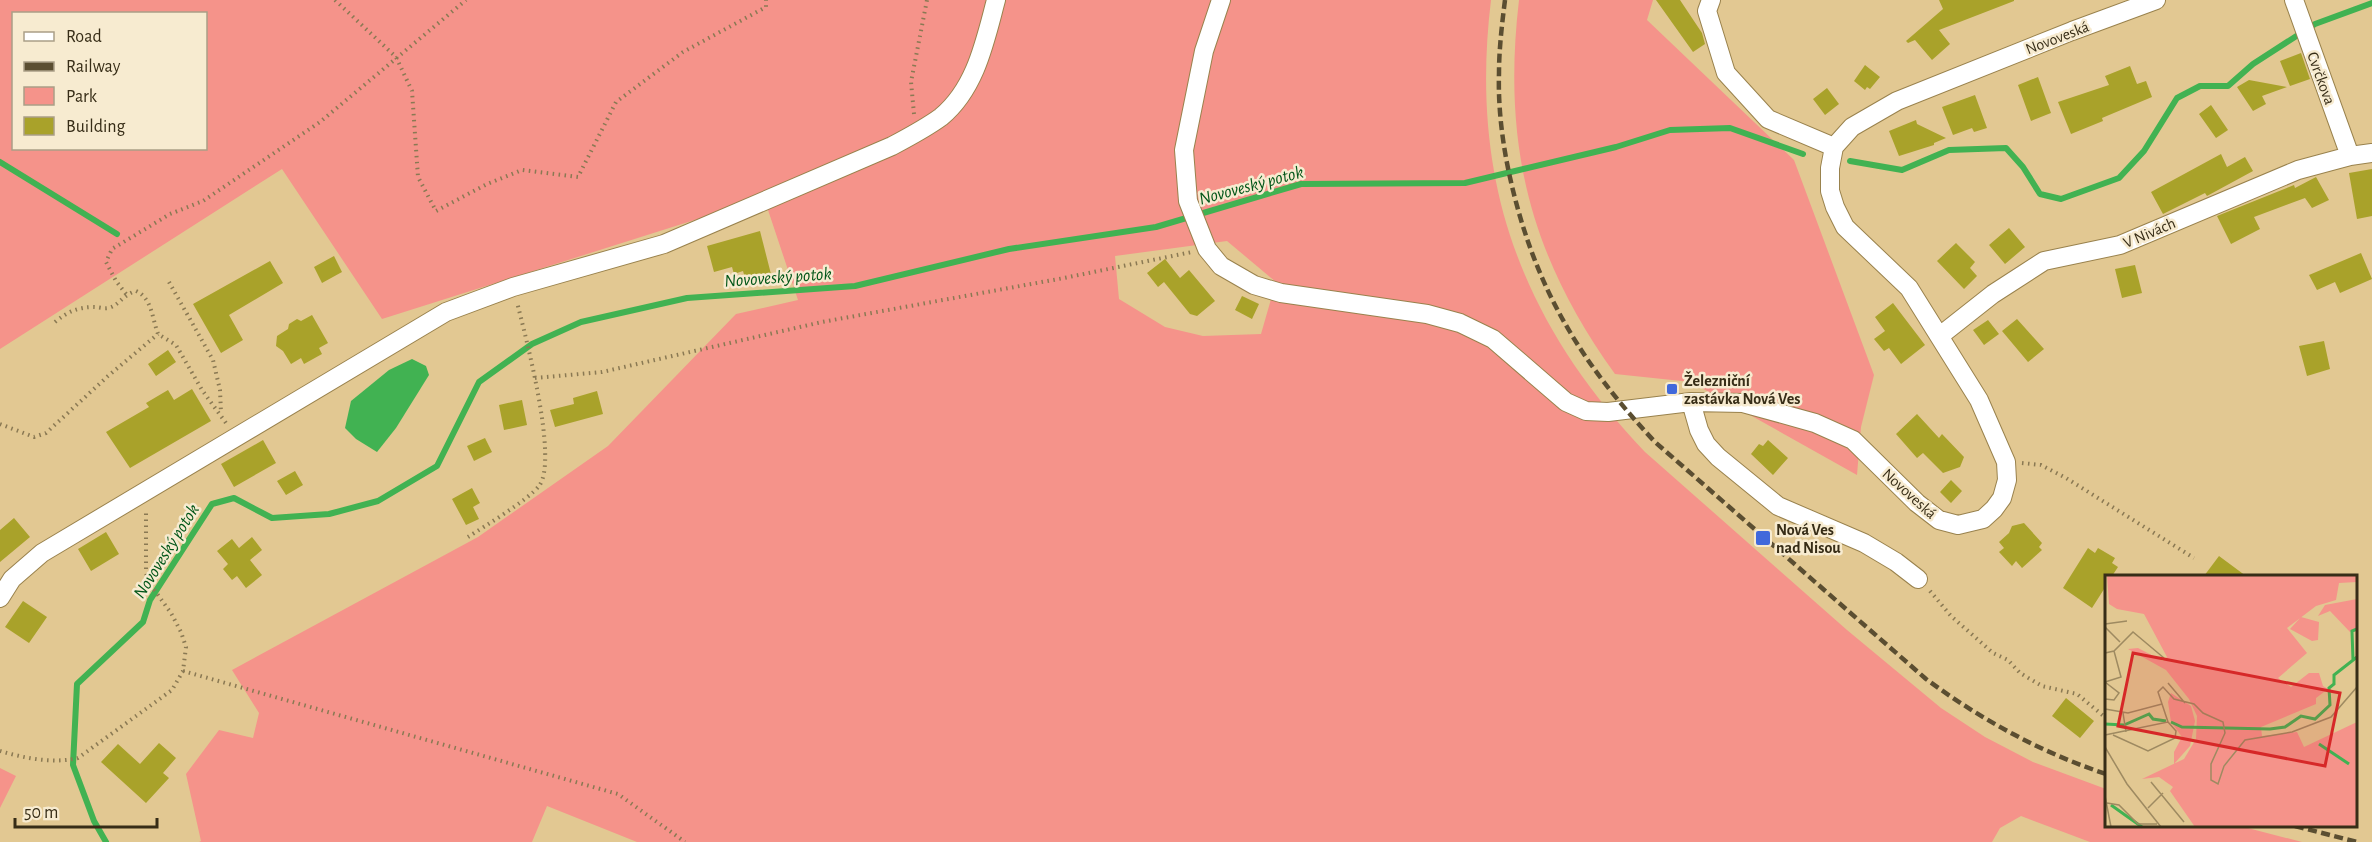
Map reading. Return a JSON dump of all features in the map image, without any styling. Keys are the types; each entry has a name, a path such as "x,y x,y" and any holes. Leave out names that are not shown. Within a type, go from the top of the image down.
{"street":[{"path":"0,598 12,579 42,553 446,312 513,286 664,244 892,146 916,133 941,116 968,84 978,63 996,0"},
{"path":"1207,249 1188,201 1184,150 1204,51 1221,0"},
{"path":"1711,0 1707,11 1726,73 1768,120 1834,147"},
{"name":"Novoveská","path":"1207,249 1221,266 1254,285 1281,293 1427,314 1468,326 1492,339 1566,402 1578,408 1595,412 1691,402 1743,403 1815,423 1853,440 1917,503 1939,520 1958,525 1983,519 2002,498 2007,480 2006,462 1979,400 1941,335 1909,288 1845,227 1834,207 1830,191 1830,168 1834,147 1852,127 1897,101 2156,0"},
{"name":"Cvrčkova","path":"2294,0 2350,156"},
{"name":"V Nivách","path":"1941,335 1993,294 2044,261 2120,245 2298,170 2350,156 2372,153"},
{"path":"1691,402 1699,430 1718,457 1778,506 1864,543 1896,562 1918,579"}],"path":[{"path":"335,0 396,57 412,91 418,177 436,211 487,184 522,170 578,177 616,102 682,52 766,7 766,0"},
{"path":"126,294 106,262 112,249 170,214 203,201 320,122 466,0"},
{"path":"916,133 911,82 927,0"},
{"path":"535,378 602,372 822,322 1064,278 1207,249"},
{"path":"169,282 213,360 220,390 221,414"},
{"path":"468,537 534,491 544,477 544,454 535,378 513,286"},
{"path":"55,322 68,312 79,308 109,308 119,303 126,294 136,291 144,295 158,334 176,345 234,438"},
{"path":"0,424 34,437 46,433 158,334"},
{"path":"2006,462 2041,465 2066,478 2194,558"},
{"path":"0,751 42,759 67,761 78,758 172,690 183,671 186,647 171,613 150,584 146,573 146,490"},
{"path":"1918,579 1951,616 1993,653 2008,660 2020,673 2042,686 2076,694 2105,716"},
{"path":"183,671 618,794 685,842"}],"green space":[{"path":"0,0 1491,0 1486,66 1488,129 1497,188 1513,245 1536,299 1566,352 1602,402 1645,452 1847,630 1941,708 1985,737 2033,762 2105,789 2105,827 2244,827 2302,842 2090,842 2021,816 2000,828 1992,842 637,842 547,806 532,842 199,842 201,841 186,774 219,730 253,738 259,713 232,670 478,537 608,446 736,314 798,300 764,198 382,319 282,169 0,349","holes":["1227,241 1276,282 1261,334 1203,336 1165,327 1119,299 1115,256"]},
{"path":"1519,0 1653,0 1647,20 1794,160 1874,375 1861,427 1857,475 1691,382 1615,374 1586,330 1562,286 1543,242 1529,197 1519,151 1515,103 1515,53"},
{"path":"0,768 16,776 0,808"}],"shaded area":[{"path":"412,359 426,366 429,375 396,428 377,452 356,439 345,428 351,401 389,370"}],"building":[{"path":"1656,0 1680,0 1702,33 1705,44 1693,52"},
{"path":"1939,0 2014,1 1939,30 1950,44 1932,60 1915,40 1908,43 1906,41 1943,9"},
{"path":"2301,53 2310,79 2290,86 2280,61"},
{"path":"1865,65 1880,77 1870,89 1867,87 1865,90 1854,81"},
{"path":"2130,66 2137,84 2146,81 2152,97 2071,134 2058,102 2109,85 2105,76"},
{"path":"2038,77 2051,113 2031,121 2018,85"},
{"path":"2249,80 2287,87 2262,96 2266,104 2253,111 2237,87"},
{"path":"1827,88 1839,104 1825,115 1813,99"},
{"path":"1975,95 1987,128 1974,132 1972,128 1953,135 1942,107"},
{"path":"2211,105 2228,130 2216,138 2199,114"},
{"path":"1916,120 1917,124 1946,138 1934,145 1899,156 1889,131"},
{"path":"2221,154 2227,167 2245,157 2253,171 2207,196 2205,193 2163,214 2151,192"},
{"path":"2372,169 2372,216 2357,219 2349,173"},
{"path":"2316,177 2329,200 2312,208 2305,198 2254,217 2260,229 2231,244 2217,216 2294,185 2295,188"},
{"path":"2009,228 2025,247 2005,264 1989,245"},
{"path":"760,231 773,282 759,286 757,282 747,285 743,271 734,274 732,267 714,272 707,246"},
{"path":"1956,243 1975,262 1970,268 1977,276 1964,289 1937,261"},
{"path":"2361,253 2372,279 2340,293 2335,282 2317,290 2309,275"},
{"path":"334,256 342,272 322,283 314,267"},
{"path":"1165,259 1180,278 1189,270 1215,301 1197,316 1190,314 1164,282 1158,287 1147,273"},
{"path":"270,261 283,283 229,315 243,340 221,353 193,304"},
{"path":"2135,265 2142,293 2122,298 2115,269"},
{"path":"1242,296 1259,304 1252,319 1235,310"},
{"path":"1893,303 1925,345 1901,364 1889,348 1884,351 1874,339 1885,331 1875,317"},
{"path":"312,315 328,343 319,348 322,354 304,364 301,358 291,364 283,351 276,346 277,336 297,319 301,321"},
{"path":"2017,319 2044,349 2028,362 2002,331"},
{"path":"1988,320 1999,334 1984,345 1973,330"},
{"path":"2324,341 2330,369 2307,376 2299,346"},
{"path":"168,350 176,362 156,376 148,364"},
{"path":"192,389 211,421 130,468 106,432 149,407 146,403 168,390 174,400"},
{"path":"597,391 603,414 555,427 550,410 574,404 573,398"},
{"path":"522,400 527,425 504,430 499,405"},
{"path":"1917,414 1939,438 1942,434 1964,457 1960,467 1943,473 1923,453 1917,458 1896,434"},
{"path":"485,438 492,452 474,461 467,446"},
{"path":"263,440 276,463 234,487 221,464"},
{"path":"1768,440 1788,458 1773,475 1751,454 1759,444 1763,446"},
{"path":"295,471 303,485 286,495 277,481"},
{"path":"1951,480 1962,491 1951,503 1940,492"},
{"path":"472,488 480,503 473,507 479,519 466,525 452,499"},
{"path":"14,518 30,537 0,562 0,530"},
{"path":"2024,523 2042,543 2039,547 2042,550 2022,568 2016,561 2012,566 1999,552 2004,548 1999,542 2009,533 2012,526"},
{"path":"106,532 119,554 91,571 78,549"},
{"path":"252,537 262,550 250,560 262,575 246,588 237,576 232,580 223,569 228,564 217,551 232,539 239,548"},
{"path":"2088,548 2095,553 2098,548 2115,558 2112,563 2118,567 2113,575 2105,575 2105,588 2092,608 2063,588"},
{"path":"2219,556 2245,575 2205,575"},
{"path":"23,601 47,617 29,643 5,627"},
{"path":"2066,698 2094,721 2080,738 2052,716"},
{"path":"159,743 176,758 163,773 169,778 146,803 101,762 118,744 140,764"}],"waterway":[{"name":"Novoveský potok","path":"1850,161 1902,170 1949,150 2006,148 2023,167 2040,194 2061,199 2119,178 2144,151 2177,98 2200,86 2228,86 2253,64 2315,24 2372,3"},
{"name":"Novoveský potok","path":"106,842 94,821 73,765 77,684 143,622 150,600 212,504 234,498 272,518 329,514 378,501 437,466 479,382 532,344 581,322 687,298 855,286 1009,249 1156,227 1301,184 1465,183 1616,147 1670,130 1730,128 1803,154"},
{"path":"0,162 117,234"}],"railway":[{"path":"1505,0 1500,55 1500,110 1502,136 1519,213 1545,285 1581,350 1603,381 1655,442 1926,679 1968,708 2012,734 2058,756 2105,774"},
{"path":"2299,827 2357,842"}],"place":[{"name":"Železniční zastávka Nová Ves","path":"1672,389"},
{"name":"Nová Ves nad Nisou","path":"1763,538"}]}
